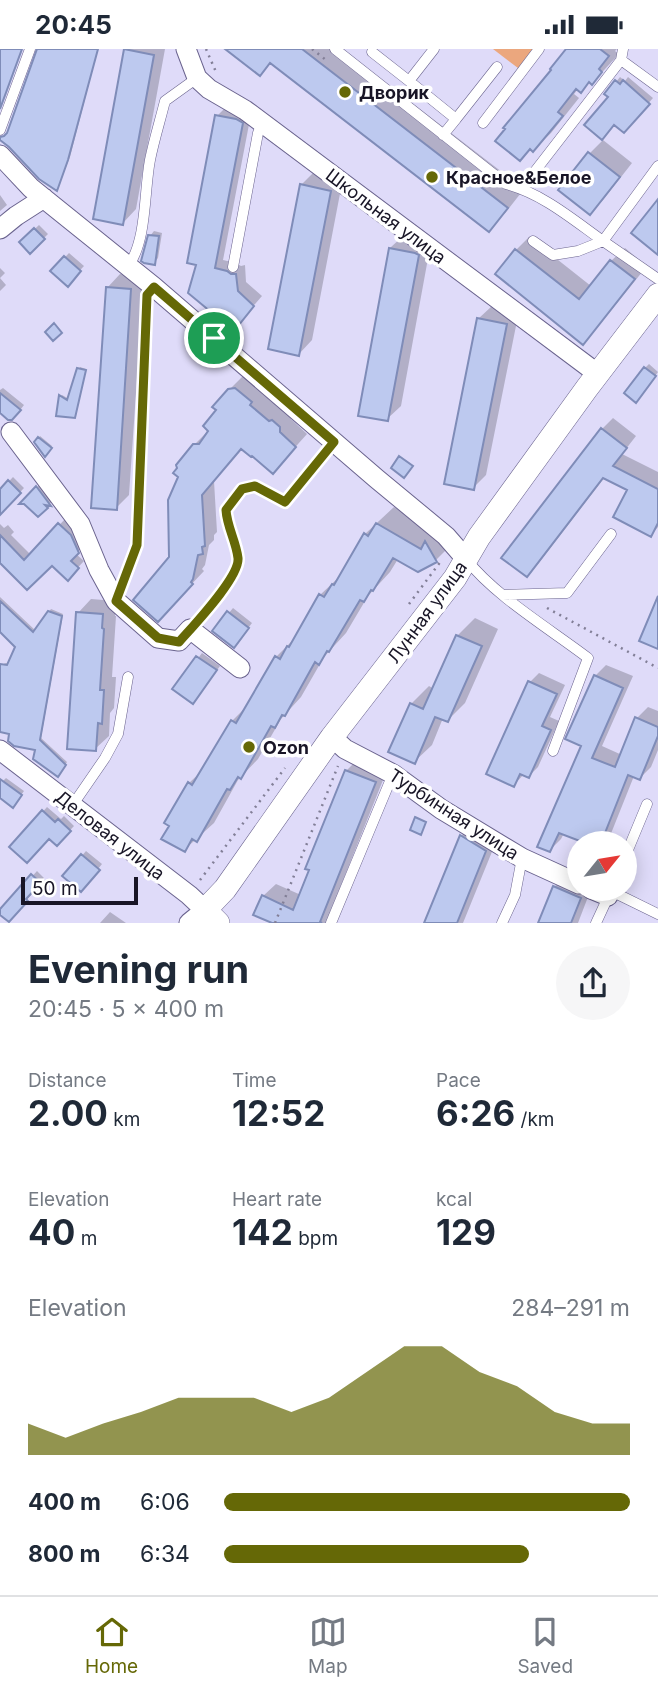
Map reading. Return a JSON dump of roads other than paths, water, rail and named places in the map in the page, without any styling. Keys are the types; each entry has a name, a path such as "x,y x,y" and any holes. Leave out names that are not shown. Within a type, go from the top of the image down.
{"street":[{"path":"186,49 197,78"},
{"name":"Школьная улица","path":"197,78 209,89 245,110 598,375"},
{"path":"0,155 44,198 129,265 446,536 466,559"},
{"path":"0,229 44,198"},
{"name":"Лунная улица","path":"204,919 339,743 455,578 479,537 658,295"},
{"path":"11,432 80,524 99,571 116,601 158,638 179,642 190,629 240,668"},
{"name":"Турбинная улица","path":"339,743 393,774 441,809 522,858 567,879"},
{"name":"Деловая улица","path":"0,750 189,895 204,919"}],"lane":[{"path":"0,130 30,49"},
{"path":"335,49 506,184 522,188 548,201 658,279"},
{"path":"409,81 434,49"},
{"path":"483,123 539,49"},
{"path":"372,52 456,119"},
{"path":"522,188 622,55 658,87"},
{"path":"443,135 497,67"},
{"path":"129,265 136,255 146,205 150,161 165,101 197,78"},
{"path":"233,267 262,123"},
{"path":"533,240 553,255 578,251 603,241 658,166"},
{"path":"116,601 137,545 147,295 154,287"},
{"path":"190,629 229,582 238,561 226,524 226,510 242,489 255,486 285,502 334,442"},
{"path":"503,595 567,593 611,534"},
{"path":"466,559 475,571 503,595 588,658 553,751"},
{"path":"72,806 118,734 128,677"},
{"path":"331,923 393,774"},
{"path":"636,831 647,804"},
{"path":"502,923 515,895 522,858"},
{"path":"596,923 602,901"},
{"path":"629,901 658,913"}],"place":[{"name":"Дворик","path":"345,92"},
{"name":"Красное&Белое","path":"432,177"},
{"name":"Ozon","path":"249,747"}]}
